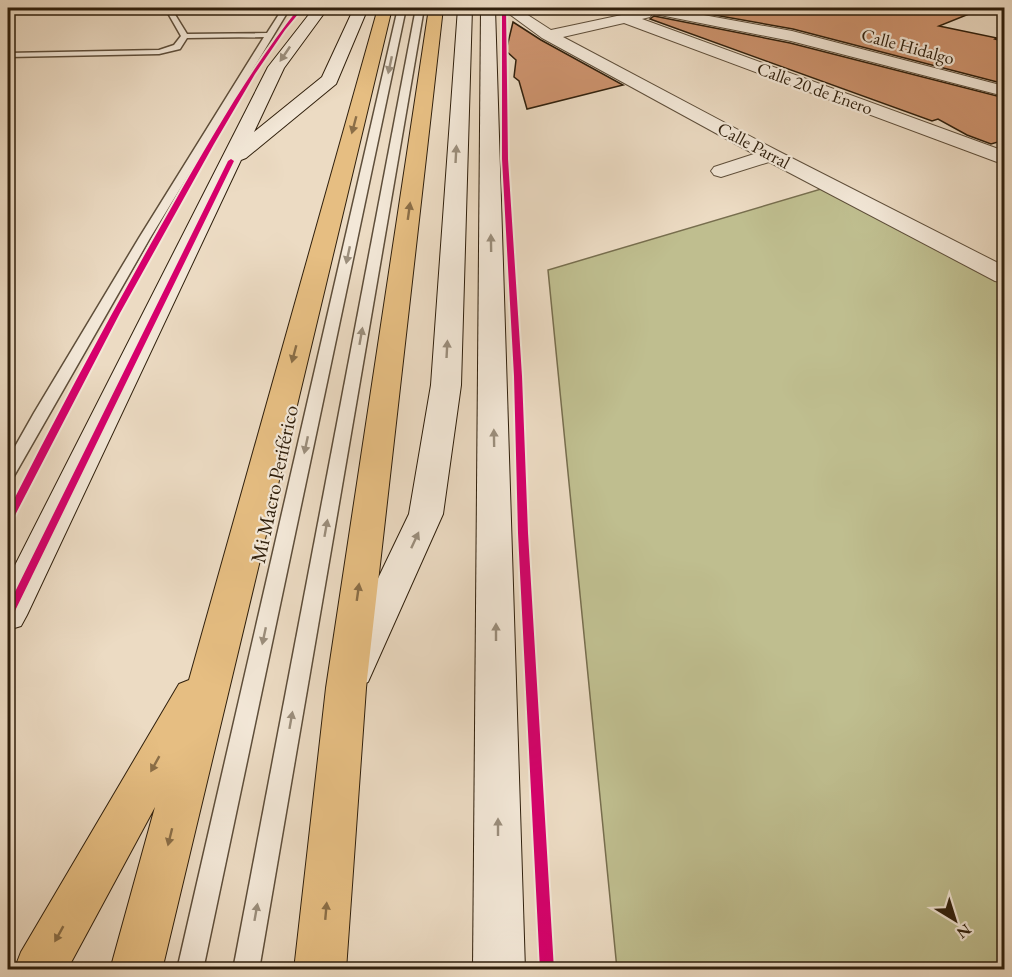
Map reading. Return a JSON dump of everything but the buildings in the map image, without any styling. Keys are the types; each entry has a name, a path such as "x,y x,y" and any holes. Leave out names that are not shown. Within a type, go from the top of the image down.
{"highway":[{"path":"136,969 385,8"},
{"path":"320,969 346,688 436,8"},
{"path":"39,969 215,659"}],"main road":[{"path":"8,615 276,68 321,8"},
{"path":"231,161 330,80 361,8"},
{"path":"346,688 426,514 446,385 465,8"},
{"path":"488,8 499,969"},
{"name":"Calle Parral","path":"508,8 548,34 771,155 1005,276"},
{"path":"548,34 668,9"},
{"name":"Calle Hidalgo","path":"668,9 792,36 1001,88"},
{"name":"Calle 20 de Enero","path":"625,18 1005,158"},
{"path":"721,171 771,155"},
{"path":"452,242 490,171"}],"lane":[{"path":"168,8 185,36"},
{"path":"8,471 72,359 286,8"},
{"name":"Mi Macro Periférico","path":"190,969 402,8"},
{"path":"246,969 420,8"},
{"path":"185,36 269,35"},
{"path":"8,55 159,52 177,47 185,36"}],"shaded area":[{"path":"821,189 1004,284 1004,969 617,969 548,270"}],"cycle path":[{"path":"8,519 116,313 211,144 268,51 301,8"},
{"path":"504,8 505,159 547,970"},
{"path":"8,615 231,161"}]}
